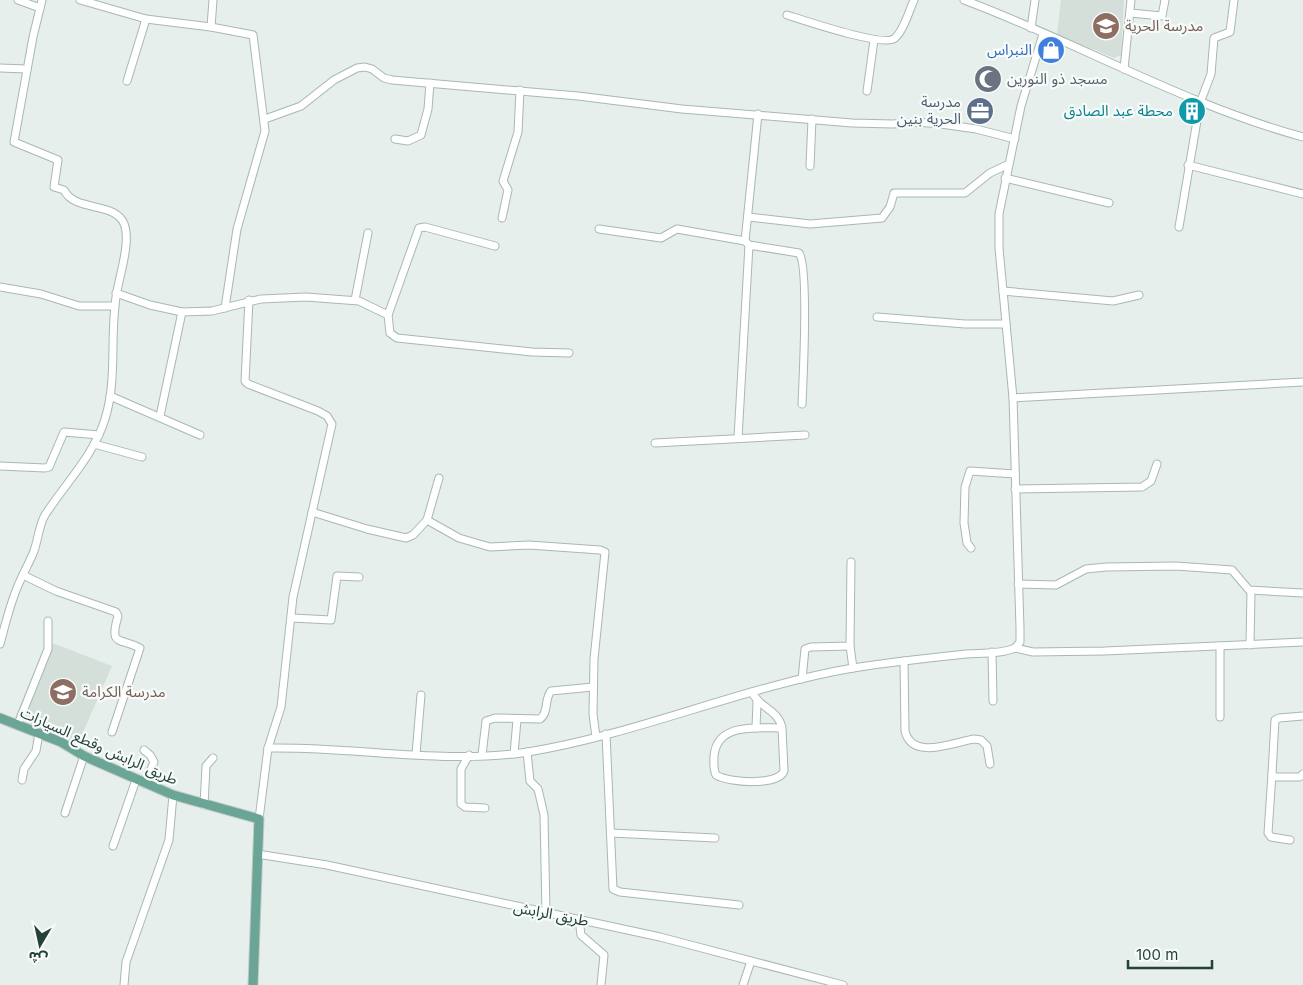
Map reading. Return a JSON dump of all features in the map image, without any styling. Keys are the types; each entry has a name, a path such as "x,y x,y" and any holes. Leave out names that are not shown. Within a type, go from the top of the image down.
{"main road":[{"name":"طريق الرابش وقطع السيارات","path":"0,718 61,742 84,756 173,795 259,819"},
{"path":"253,985 259,819"}],"street":[{"path":"18,0 40,8"},
{"path":"0,644 2,625 34,551 45,516 99,435 110,396 116,293 126,247 126,234 122,220 114,213 80,202 66,195 64,190 54,188 58,160 14,142 42,0"},
{"path":"80,0 146,19 211,27 253,36 265,119 263,140 237,229 225,308"},
{"path":"211,27 213,0"},
{"path":"787,15 874,40 889,42 896,37 914,0"},
{"path":"964,0 974,2 1232,116 1303,137"},
{"path":"1031,28 1035,0"},
{"path":"1124,69 1131,0"},
{"path":"1130,13 1162,16 1165,0"},
{"path":"1180,227 1188,165 1200,103 1211,74 1214,38 1230,32 1234,0"},
{"path":"128,81 146,19"},
{"path":"1015,648 1020,638 1014,398 998,228 1008,165 1022,106 1043,34"},
{"path":"867,90 874,40"},
{"path":"265,119 301,106 334,80 357,68 365,67 372,69 387,79 520,90 682,109 879,124 916,122 941,124 976,129 1015,139"},
{"path":"0,68 27,69"},
{"path":"395,139 408,141 421,135 428,109 430,82"},
{"path":"502,218 508,190 503,181 518,132 520,90"},
{"path":"738,438 748,217 758,114"},
{"path":"810,166 812,119"},
{"path":"748,217 810,224 882,218 890,207 894,193 965,193 990,173 1008,165"},
{"path":"1188,165 1303,194"},
{"path":"1005,178 1108,203"},
{"path":"495,246 425,227 419,228 388,315 390,333 397,338 532,352 569,353"},
{"path":"599,230 660,238 677,229 799,254 802,259 804,284 802,404"},
{"path":"355,300 368,233"},
{"path":"0,287 41,294 79,306 115,306"},
{"path":"1003,291 1113,301 1139,295"},
{"path":"116,293 150,305 182,312 203,312 225,308 248,300 286,297 355,300 388,315"},
{"path":"248,300 245,381 248,384 318,411 331,421 293,597 281,707 268,748 259,819"},
{"path":"160,416 182,312"},
{"path":"877,317 960,324 1006,324"},
{"path":"1014,398 1303,382"},
{"path":"110,396 160,416 200,435"},
{"path":"0,466 45,468 51,464 64,432 99,435"},
{"path":"655,443 805,435"},
{"path":"94,444 142,456"},
{"path":"1015,488 1105,489 1142,487 1151,481 1157,464"},
{"path":"971,548 967,543 964,523 965,486 970,471 1015,474"},
{"path":"312,512 398,537 413,535 427,520 439,478"},
{"path":"427,520 459,538 490,548 529,545 600,550 605,552 596,624 593,687 596,737"},
{"path":"851,562 850,646 853,668"},
{"path":"1018,584 1056,585 1086,569 1176,566 1232,570 1244,586 1251,591 1303,593"},
{"path":"23,575 56,591 116,612 118,616 114,637 117,641 140,648 112,732"},
{"path":"292,618 331,620 337,576 359,577"},
{"path":"1250,644 1251,591"},
{"path":"18,724 48,649 48,621"},
{"path":"268,748 302,747 416,754 514,754 596,737 752,692 853,668 1015,648 1033,652 1106,651 1303,642"},
{"path":"802,679 805,649 811,647 850,646"},
{"path":"1220,646 1220,717"},
{"path":"992,652 993,700"},
{"path":"904,661 905,731 908,740 918,747 926,748 974,738 988,746 990,764"},
{"path":"482,755 486,721 495,718 517,720 543,718 551,691 593,687"},
{"path":"752,692 757,702 756,728"},
{"path":"416,754 421,695"},
{"path":"757,702 778,716 782,728 784,771 779,779 737,781 716,775 714,771 715,752 720,740 735,730 782,728"},
{"path":"1290,840 1271,837 1268,833 1275,720 1303,716"},
{"path":"514,754 517,720"},
{"path":"22,780 24,769 36,751 39,733"},
{"path":"606,734 612,886 616,891 740,905"},
{"path":"144,750 154,762 145,784"},
{"path":"527,752 530,781 538,789 544,815 546,913"},
{"path":"469,755 462,769 461,804 485,808"},
{"path":"65,813 84,756"},
{"path":"204,805 206,766 213,758"},
{"path":"1272,774 1275,776 1300,777 1303,774"},
{"path":"114,846 136,780"},
{"path":"124,985 126,962 169,840 173,795"},
{"path":"611,834 715,838"},
{"name":"طريق الرابش","path":"257,854 327,865 660,937 843,985"},
{"path":"578,919 581,935 604,955 601,985"},
{"path":"743,985 750,961"}],"shaded area":[{"path":"1061,0 1124,0 1121,55 1114,58 1057,34"},
{"name":"مدرسة الكرامة","path":"47,641 112,666 77,746 15,718"}],"place":[{"name":"مدرسة الحرية","path":"1106,26"},
{"name":"النبراس","path":"1051,50"},
{"name":"مسجد ذو النورين","path":"988,79"},
{"name":"مدرسة الحرية بنين","path":"980,111"},
{"name":"محطة عبد الصادق","path":"1192,111"},
{"name":"مدرسة الكرامة","path":"63,692"}]}
